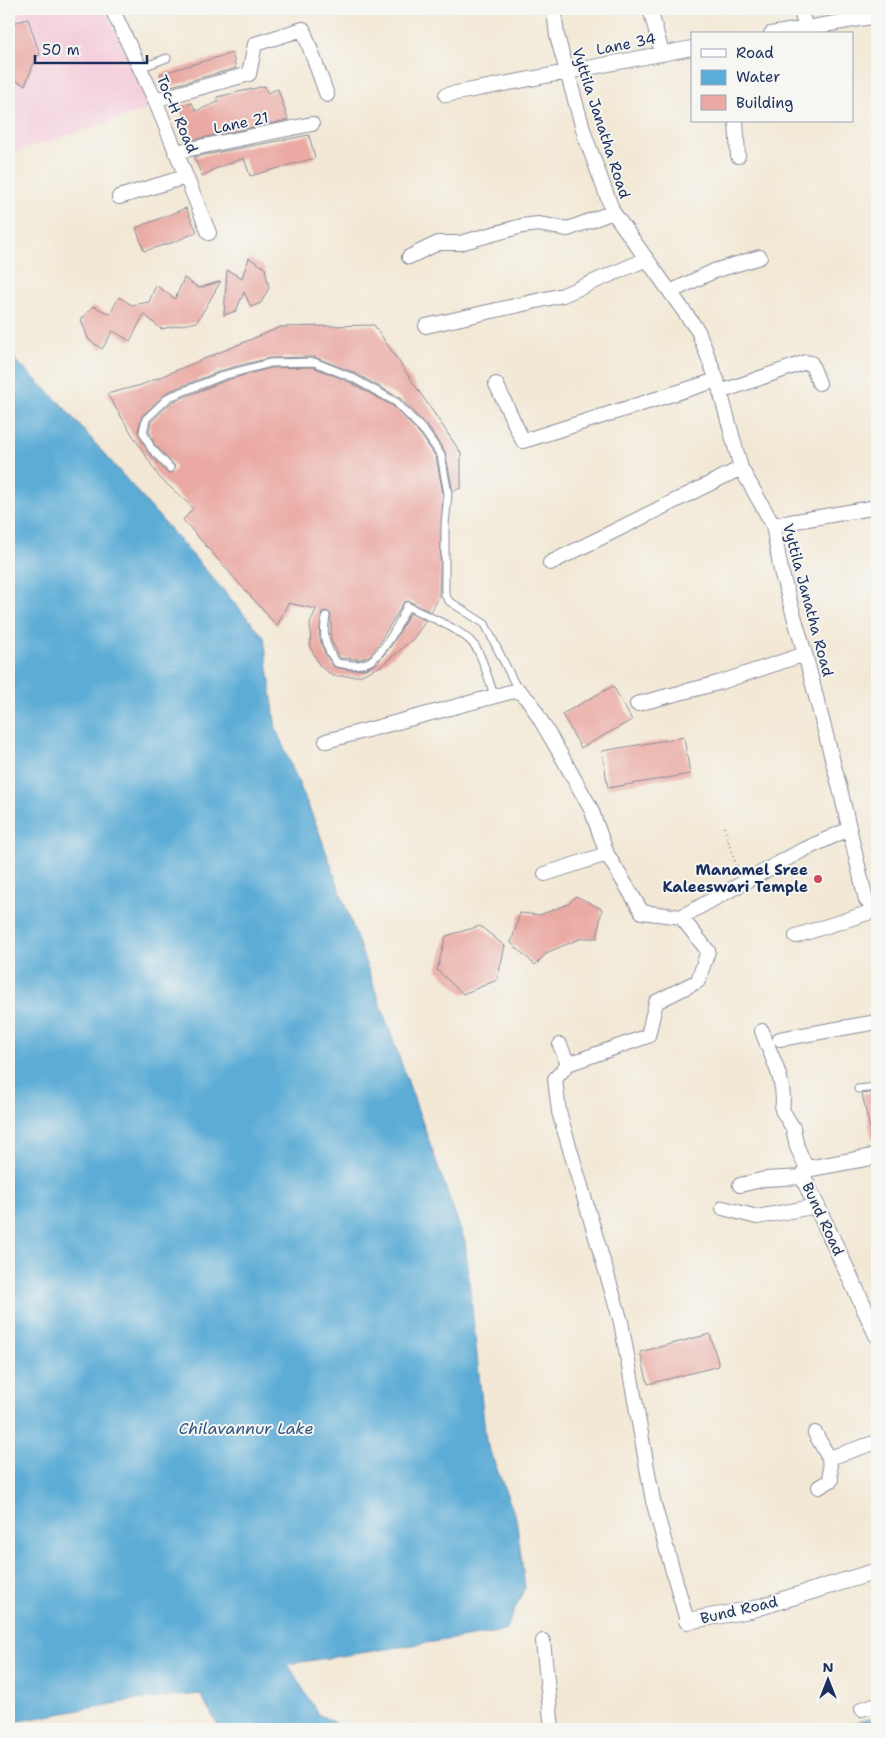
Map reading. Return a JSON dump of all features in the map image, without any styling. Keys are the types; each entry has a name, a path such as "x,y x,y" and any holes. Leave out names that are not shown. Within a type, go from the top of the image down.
{"street":[{"name":"Toc-H Road","path":"112,9 154,100 209,233"},
{"name":"Vyttila Janatha Road","path":"554,9 557,36 585,136 613,212 698,331 719,386 741,468 773,525 781,571 805,654 866,900 877,909"},
{"path":"650,9 662,53"},
{"path":"800,9 806,28"},
{"path":"783,32 877,16"},
{"path":"154,100 249,74 255,44 303,29 327,95"},
{"name":"Lane 34","path":"446,95 691,48"},
{"path":"736,122 738,156"},
{"name":"Lane 21","path":"176,152 312,124"},
{"path":"119,197 185,177"},
{"path":"409,257 438,243 460,243 522,226 538,224 568,229 613,212"},
{"path":"670,292 714,271 760,257"},
{"path":"426,326 563,295 647,260"},
{"path":"496,384 524,441 806,362 811,363 819,383"},
{"path":"550,563 741,468"},
{"path":"773,525 877,506"},
{"path":"637,704 718,683 805,654"},
{"path":"326,741 518,690 530,702 591,809 607,854 642,912 681,917 801,851 849,829"},
{"path":"545,874 607,854"},
{"path":"796,936 877,909"},
{"path":"681,917 708,951 698,981 656,1002 648,1036 568,1064 555,1079 559,1112 621,1322 653,1501 687,1621"},
{"path":"780,1039 877,1022"},
{"path":"740,1185 805,1173 797,1147 794,1128 782,1110 784,1098 776,1065 762,1031"},
{"path":"560,1045 568,1064"},
{"name":"Bund Road","path":"877,1156 805,1173 818,1206 877,1334"},
{"path":"723,1208 756,1218 818,1206"},
{"path":"815,1433 829,1458 831,1480 819,1487"},
{"path":"829,1458 877,1442"},
{"name":"Bund Road","path":"687,1621 750,1610 877,1571"},
{"path":"543,1642 552,1729"},
{"path":"862,1708 877,1704"}],"lane":[{"path":"140,68 167,58"},
{"path":"170,468 151,448 144,432 146,419 169,396 225,375 270,363 314,362 351,377 396,402 425,432 441,455 448,494 445,525 445,595 449,601 485,624 518,690"},
{"path":"326,616 323,632 327,648 337,663 351,666 371,661 401,620 407,606 454,629 473,643 478,650 494,695"},
{"path":"858,1089 877,1087"}],"path":[{"path":"724,827 742,885"}],"shaded area":[{"path":"32,9 105,9 150,109 9,154 9,16"}],"water":[{"name":"Chilavannur Lake","path":"9,348 15,360 60,403 264,637 276,729 318,829 465,1242 486,1441 516,1518 525,1587 505,1631 288,1664 318,1714 347,1729 220,1729 200,1694 134,1700 9,1723"},
{"path":"877,1717 877,1729 829,1729"}],"building":[{"path":"28,19 40,55 37,56 25,85 9,78 9,24"},
{"path":"232,53 236,68 164,88 160,74"},
{"path":"265,86 267,93 278,89 288,120 187,141 181,125 187,123 180,106 192,103 196,111 218,102 217,97"},
{"path":"309,135 315,158 250,176 244,158 212,170 202,176 194,157"},
{"path":"186,208 197,232 174,242 144,251 136,228"},
{"path":"249,258 265,268 269,288 261,303 251,307 244,292 236,311 224,315 227,270 242,278"},
{"path":"184,278 199,288 221,281 197,322 161,329 144,314 130,341 113,331 102,349 89,340 81,320 93,306 110,314 119,297 132,305 149,302 156,285 175,299"},
{"path":"374,325 461,453 461,488 453,491 445,452 429,428 400,398 353,372 314,357 269,358 223,370 167,392 142,416 138,431 147,451 166,472 172,473 175,469 174,465 155,445 149,431 151,422 172,402 227,380 271,368 313,367 349,382 393,406 421,435 436,457 443,494 439,597 431,612 409,601 404,602 378,645 369,656 359,659 340,658 331,640 331,614 326,611 322,612 319,636 325,654 334,667 350,670 365,669 376,664 392,645 410,613 426,621 413,639 381,666 359,676 333,676 320,666 311,649 310,624 316,609 288,603 277,626 183,520 193,508 159,477 107,394 141,385 281,327"},
{"path":"613,686 632,720 581,748 562,714"},
{"path":"684,737 690,774 608,788 602,751"},
{"path":"576,896 602,909 597,938 582,938 548,952 535,965 511,943 520,913 540,915 568,904"},
{"path":"480,926 505,946 497,980 463,994 437,970 446,936"},
{"path":"877,1092 877,1137 872,1138 862,1094"},
{"path":"710,1334 719,1366 648,1384 640,1352"}],"place":[{"name":"Manamel Sree Kaleeswari Temple","path":"818,879"}]}
